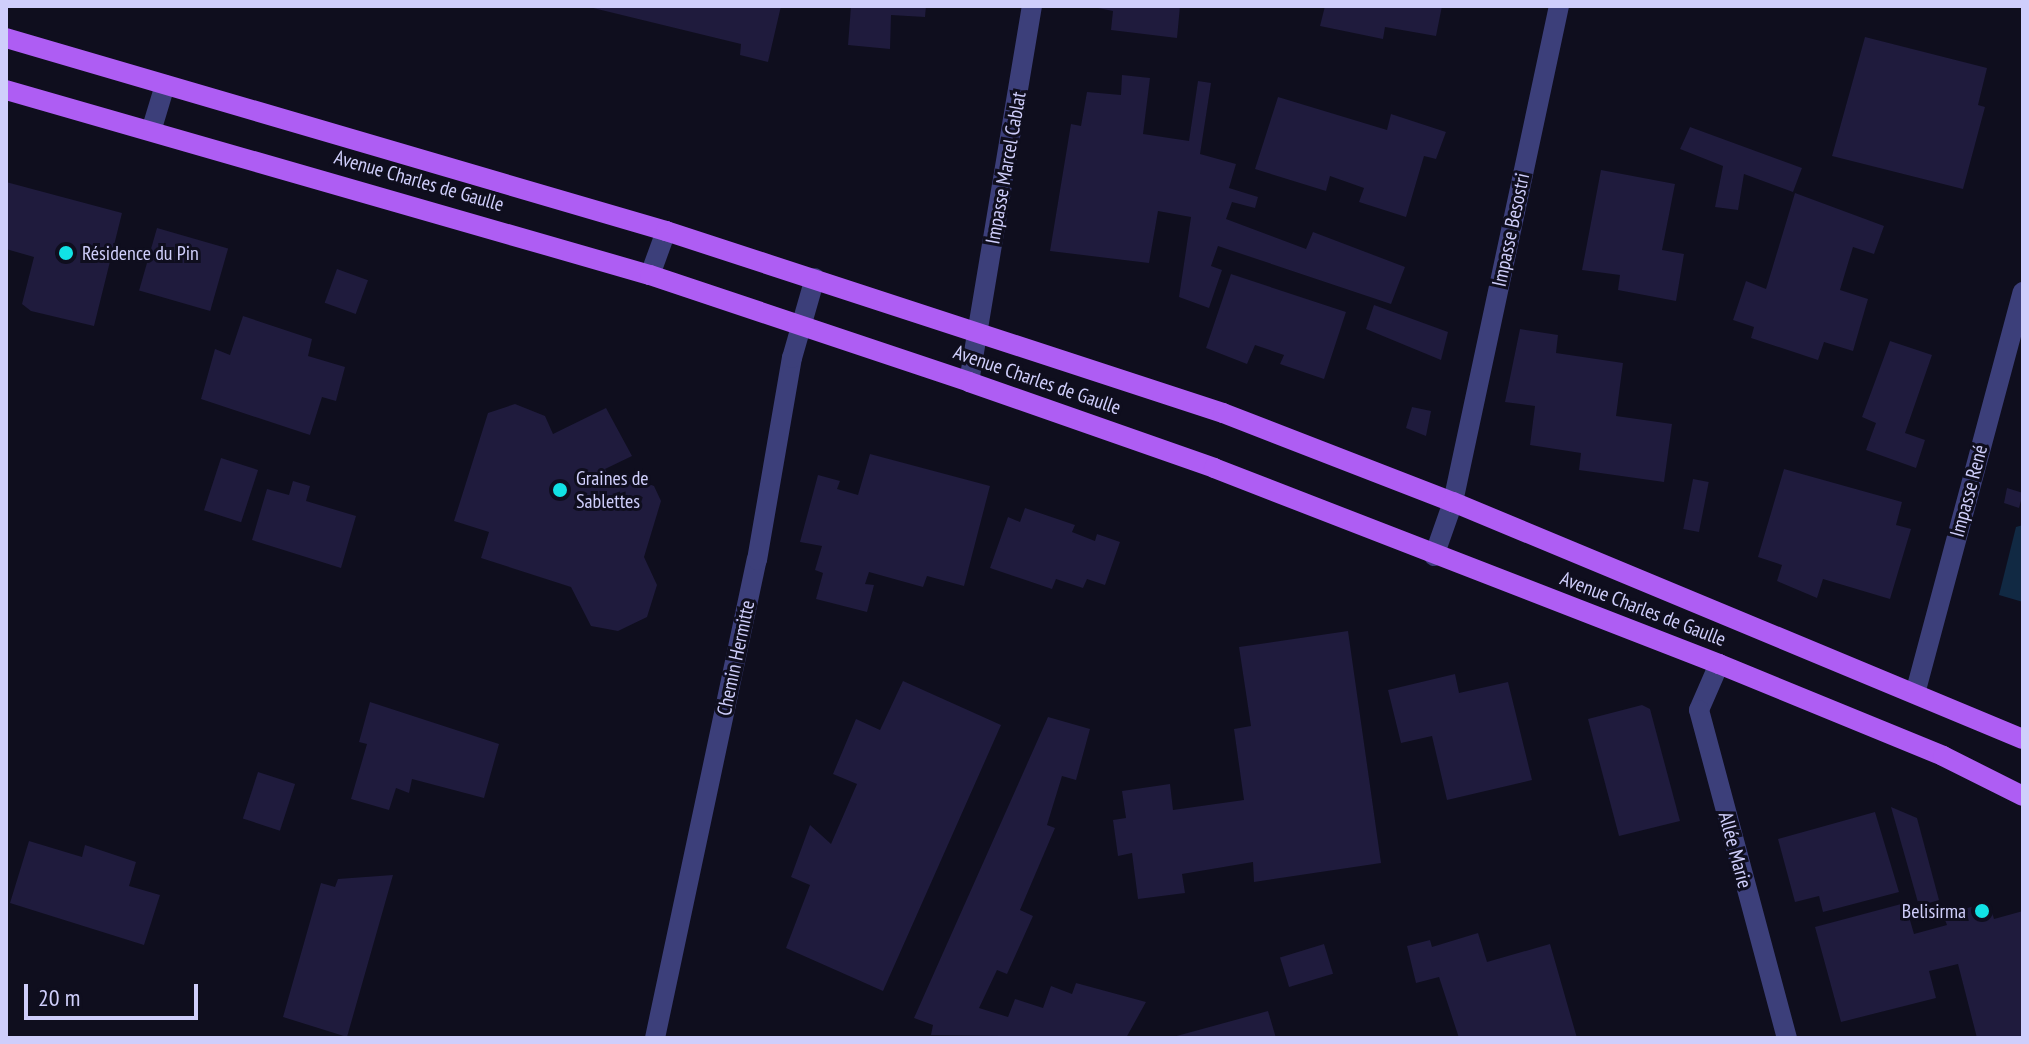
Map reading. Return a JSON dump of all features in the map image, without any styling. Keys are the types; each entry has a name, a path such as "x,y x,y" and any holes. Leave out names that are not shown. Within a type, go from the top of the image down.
{"main road":[{"name":"Avenue Charles de Gaulle","path":"6,38 666,231 978,329 1223,413 1453,502 1916,690 2023,739"},
{"name":"Avenue Charles de Gaulle","path":"6,90 152,128 650,275 969,382 1214,468 1434,556 1719,664 1943,756 2023,796"}],"street":[{"name":"Impasse Marcel Cablat","path":"969,382 1032,6"},
{"name":"Impasse Besostri","path":"1434,556 1453,502 1559,6"},
{"path":"152,128 165,85"},
{"path":"650,275 666,231"},
{"name":"Chemin Hermitte","path":"655,1038 757,560 792,358 815,278"},
{"name":"Impasse René","path":"1916,690 2023,292"},
{"name":"Allée Marie","path":"1719,664 1699,710 1787,1038"}],"water":[{"path":"2023,525 2023,602 1999,595 2016,527"}],"building":[{"path":"585,6 781,6 768,62 740,55 741,44"},
{"path":"851,6 926,6 925,17 891,15 890,49 848,45"},
{"path":"1088,6 1180,6 1177,38 1111,30 1113,11"},
{"path":"1325,6 1442,6 1436,36 1385,27 1383,39 1320,26"},
{"path":"1865,37 1987,68 1978,105 1985,107 1963,189 1832,156"},
{"path":"1122,75 1150,78 1143,134 1189,141 1198,81 1211,83 1200,154 1236,164 1229,188 1258,197 1255,208 1232,202 1226,219 1306,249 1313,232 1405,267 1391,304 1218,246 1211,266 1222,270 1209,308 1179,297 1191,217 1158,211 1149,263 1050,251 1071,124 1081,126 1087,92 1121,95"},
{"path":"1278,97 1387,130 1391,114 1446,132 1436,159 1424,156 1406,217 1359,202 1364,188 1330,176 1326,191 1255,169"},
{"path":"1690,127 1802,168 1793,192 1744,174 1738,210 1715,207 1723,166 1680,149"},
{"path":"1601,170 1675,184 1662,250 1684,254 1676,301 1618,290 1620,275 1582,270"},
{"name":"Résidence du Pin","path":"6,182 122,213 94,326 31,311 22,304 34,257 6,249"},
{"path":"1795,193 1884,226 1874,254 1853,247 1840,290 1868,299 1853,351 1824,342 1818,360 1751,338 1754,327 1733,320 1746,281 1766,289"},
{"path":"157,228 228,248 210,311 139,290"},
{"path":"337,269 368,280 356,314 325,303"},
{"path":"1231,274 1346,312 1324,379 1280,364 1284,355 1255,345 1247,364 1206,348"},
{"path":"1374,305 1448,332 1441,360 1366,329"},
{"path":"243,316 312,339 308,356 345,367 336,401 322,397 310,435 201,399 215,349 230,355"},
{"path":"1520,329 1558,335 1556,353 1623,363 1616,416 1672,424 1664,482 1579,470 1581,453 1530,445 1535,406 1505,402"},
{"path":"1890,341 1932,355 1905,433 1925,440 1916,468 1866,450 1876,423 1862,417"},
{"path":"515,404 545,416 553,434 606,408 632,456 605,469 614,486 630,477 654,486 661,501 644,557 657,585 647,617 618,631 591,626 571,587 481,558 489,532 454,521 488,413"},
{"path":"1412,407 1431,411 1426,436 1406,428"},
{"path":"870,454 990,486 964,586 927,576 923,587 869,572 865,584 874,585 867,612 816,599 823,573 815,570 822,546 800,542 818,475 840,481 837,489 858,495"},
{"path":"221,458 258,470 241,522 204,510"},
{"path":"1784,469 1902,502 1896,525 1911,529 1890,599 1823,579 1817,598 1777,581 1782,565 1758,557"},
{"path":"1693,479 1709,482 1699,532 1683,529"},
{"path":"293,481 310,486 306,501 356,516 341,568 252,540 267,489 289,495"},
{"path":"2007,488 2023,493 2019,508 2004,503"},
{"path":"1025,508 1075,525 1072,532 1095,541 1097,534 1120,542 1105,585 1087,579 1083,588 1056,579 1052,589 990,568 1008,517 1020,522"},
{"path":"1348,631 1381,863 1254,882 1253,862 1182,874 1185,893 1138,899 1132,853 1118,856 1113,820 1126,818 1122,791 1170,784 1173,810 1244,800 1234,729 1251,726 1239,647"},
{"path":"1455,674 1459,693 1508,682 1532,780 1447,800 1432,736 1401,743 1388,690"},
{"path":"903,681 1001,725 883,991 786,948 810,885 791,877 810,825 831,844 857,784 833,774 856,719 880,730"},
{"path":"370,702 499,744 484,798 412,779 409,793 396,788 389,810 351,799 367,744 359,742"},
{"path":"1642,705 1650,709 1680,821 1619,836 1588,719"},
{"path":"1048,717 1090,729 1076,780 1062,776 1047,825 1055,828 1020,910 1033,916 1007,974 997,970 979,1008 1008,1017 1015,999 1043,1008 1051,986 1072,994 1076,983 1146,1002 1126,1038 931,1035 933,1025 914,1018"},
{"path":"258,772 295,784 280,831 243,819"},
{"path":"1891,807 1917,818 1939,900 1919,906"},
{"path":"1875,812 1899,892 1823,912 1819,896 1795,902 1778,839"},
{"path":"29,841 82,857 85,845 136,862 129,886 160,895 144,945 10,903"},
{"path":"393,875 347,1037 283,1017 321,883 335,887 338,879"},
{"path":"1989,902 1994,919 2023,911 2023,1038 1977,1038 1958,964 1929,971 1936,998 1841,1022 1815,927 1905,903 1914,934 1947,925 1943,915"},
{"path":"1478,933 1487,962 1550,944 1577,1038 1459,1038 1439,977 1416,983 1407,946 1430,940 1432,947"},
{"path":"1324,944 1333,974 1289,987 1280,957"},
{"path":"1268,1011 1276,1038 1173,1037"}],"place":[{"name":"Résidence du Pin","path":"66,253"},
{"name":"Graines de Sablettes","path":"560,490"},
{"name":"Belisirma","path":"1982,911"}]}
